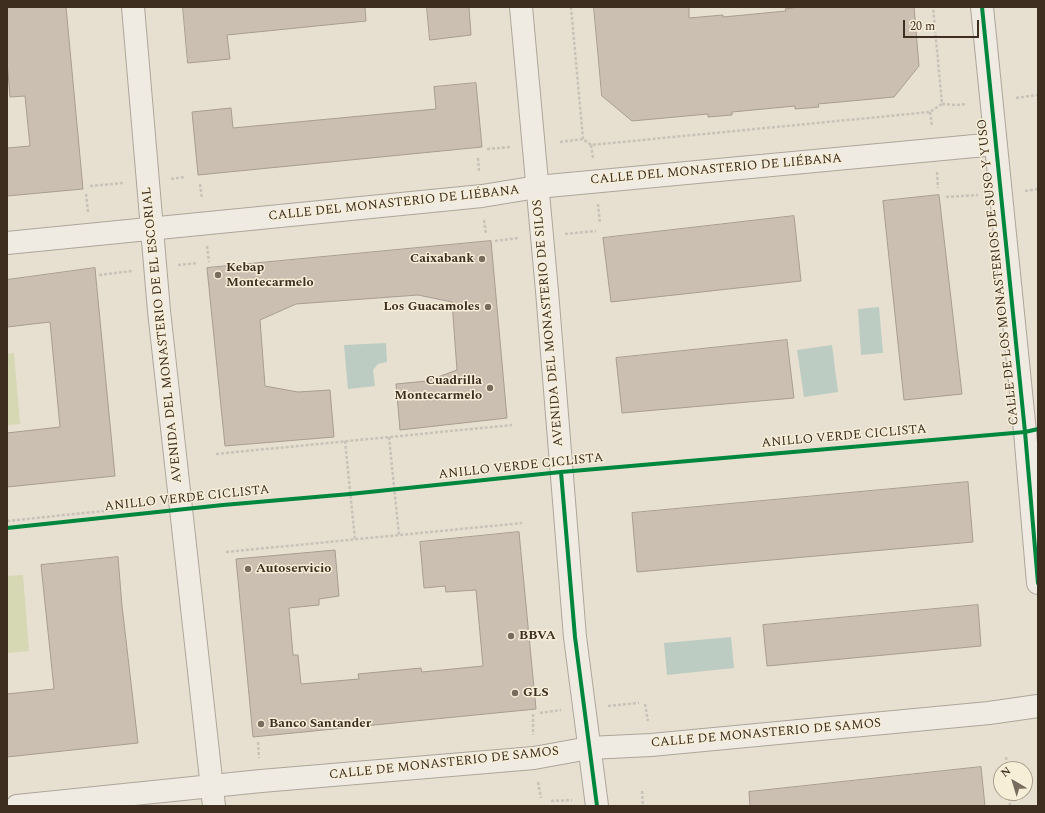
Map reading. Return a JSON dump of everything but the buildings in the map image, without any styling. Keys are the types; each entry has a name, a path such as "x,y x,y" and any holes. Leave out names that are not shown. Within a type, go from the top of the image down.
{"street":[{"name":"AVENIDA DEL MONASTERIO DE EL ESCORIAL","path":"133,7 151,229 178,487 213,796"},
{"name":"AVENIDA DEL MONASTERIO DE SILOS","path":"521,7 547,291 575,637 597,806"},
{"name":"CALLE DE LOS MONASTERIOS DE SUSO Y YUSO","path":"982,7 1038,582"},
{"name":"CALLE DEL MONASTERIO DE LIÉBANA","path":"7,243 482,196 537,187 996,144"},
{"name":"CALLE DE MONASTERIO DE SAMOS","path":"17,806 213,796 534,758 589,748 651,745 982,714 1038,706"}],"path":[{"path":"570,7 583,139"},
{"path":"560,142 583,139 591,144 930,112 942,104 933,7"},
{"path":"487,149 510,147"},
{"path":"216,454 512,425"},
{"path":"389,437 399,535"},
{"path":"345,441 355,540"},
{"path":"387,491 402,489"},
{"path":"343,495 358,494"},
{"path":"7,521 122,509"},
{"path":"226,552 522,523"},
{"path":"606,707 639,703"},
{"path":"645,704 648,723"},
{"path":"540,713 562,710"},
{"path":"533,714 533,737"},
{"path":"1006,757 1006,761"},
{"path":"537,778 541,798"},
{"path":"642,791 643,806"},
{"path":"551,802 575,800"}],"green space":[{"path":"14,353 20,424 7,425 7,354"},
{"path":"23,575 29,651 7,653 7,576"}],"shaded area":[{"path":"879,307 883,353 861,355 858,309"},
{"path":"386,343 387,362 378,364 373,370 375,386 348,389 344,345"},
{"path":"832,345 838,392 804,397 797,350"},
{"path":"731,637 734,668 667,675 664,643"}],"cycle path":[{"path":"982,7 1025,432 1038,583"},
{"name":"ANILLO VERDE CICLISTA","path":"7,528 561,472 1025,432 1038,429"},
{"name":"ANILLO VERDE CICLISTA","path":"561,472 575,637 597,806"}],"place":[{"name":"Caixabank","path":"482,259"},
{"name":"Kebap Montecarmelo","path":"218,275"},
{"name":"Los Guacamoles","path":"488,307"},
{"name":"Cuadrilla Montecarmelo","path":"490,388"},
{"name":"Autoservicio","path":"248,569"},
{"name":"BBVA","path":"511,636"},
{"name":"GLS","path":"515,693"},
{"name":"Banco Santander","path":"261,724"}]}
